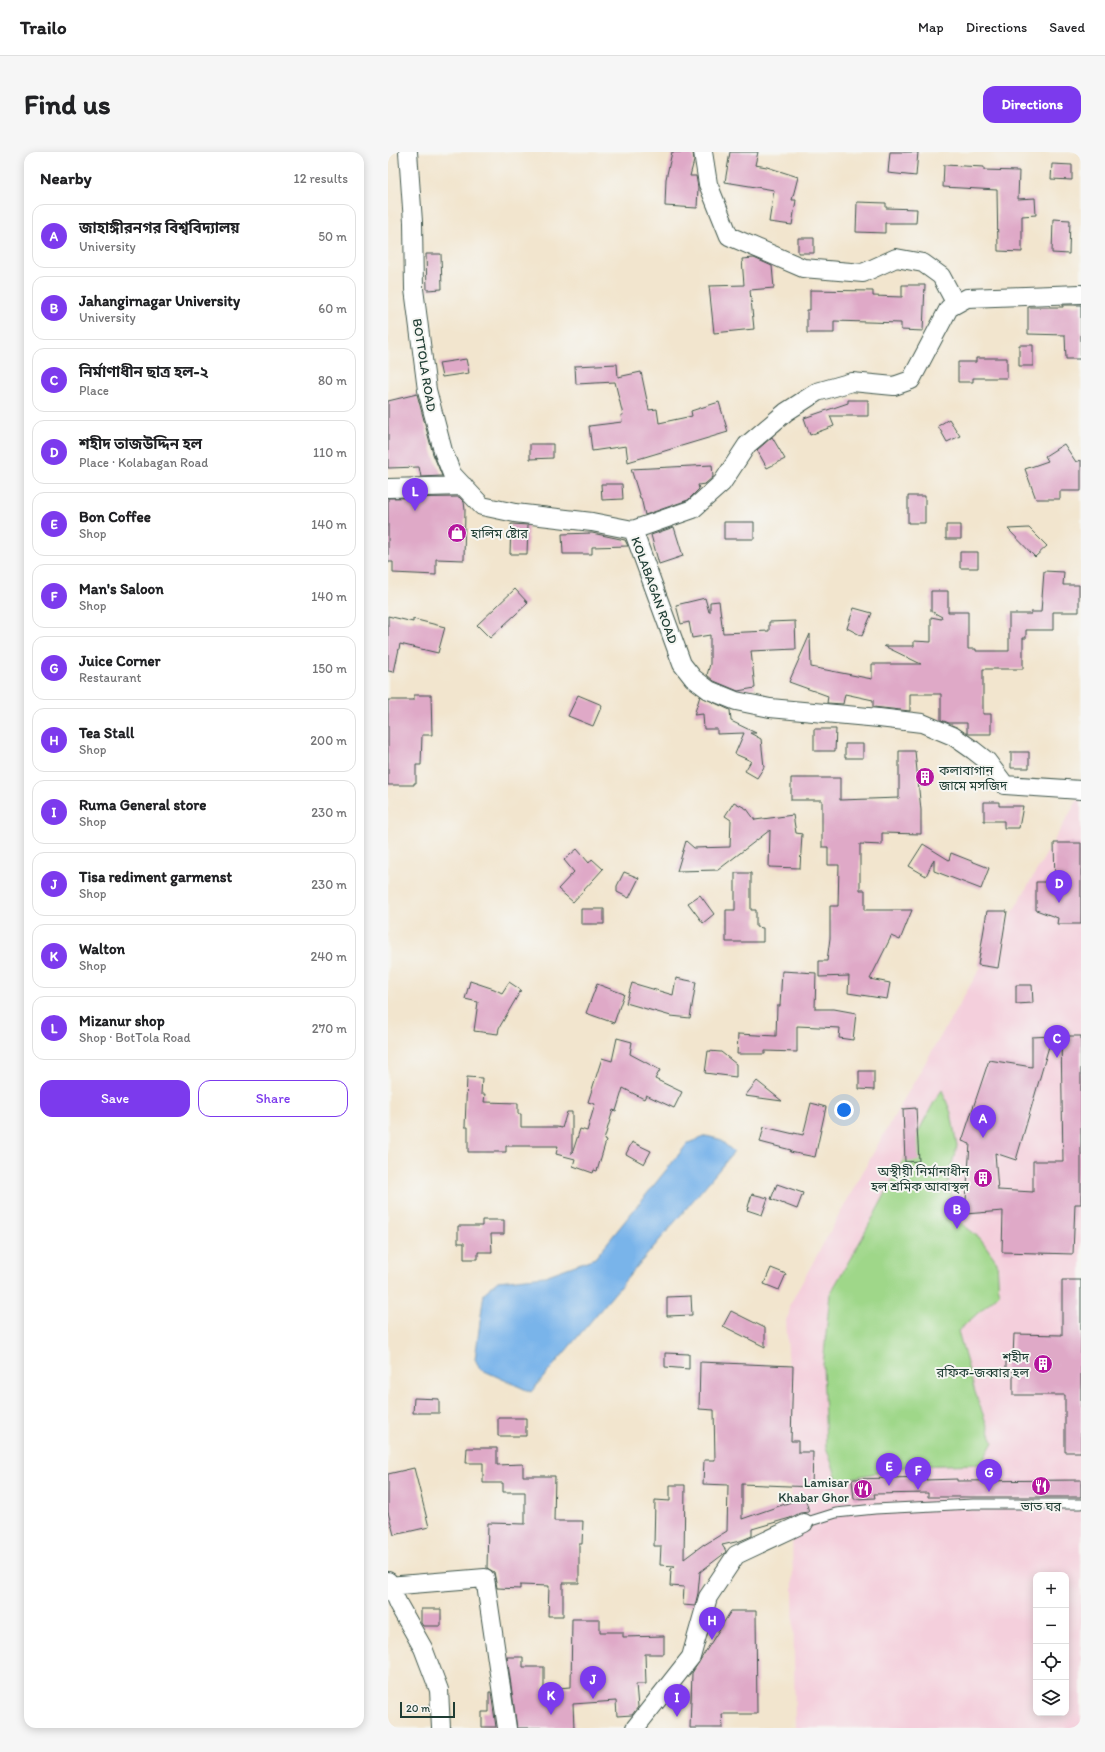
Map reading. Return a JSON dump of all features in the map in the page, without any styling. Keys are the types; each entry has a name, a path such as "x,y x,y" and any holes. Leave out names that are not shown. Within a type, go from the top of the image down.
{"street":[{"name":"BOTTOLA ROAD","path":"408,152 413,222 414,289 427,390 443,451 452,474 482,506 514,513 592,522 633,530"},
{"path":"703,152 708,184 729,236 803,268 863,273 896,258 923,263 941,276 956,304 967,298 1080,290"},
{"name":"KOLABAGAN ROAD","path":"956,304 950,308 911,380 894,386 852,382 817,392 786,412 747,445 722,483 693,509 633,530 682,664 693,678 709,690 736,701 770,708 922,723 953,736 973,750 987,761 1005,785 1081,790"},
{"path":"388,488 464,486"},
{"path":"635,1728 691,1657 708,1597 736,1555 804,1523"},
{"path":"440,1728 440,1690 423,1648 398,1604 389,1584 485,1578 507,1728"}],"lane":[{"path":"804,1523 836,1513 875,1509 973,1504 1081,1504"}],"shaded area":[{"path":"1081,794 1081,1728 795,1728 790,1387 786,1320 789,1314 789,1306 881,1139"}],"green space":[{"path":"942,1090 951,1113 957,1146 948,1178 957,1220 980,1238 997,1262 999,1294 958,1331 975,1392 993,1442 981,1464 909,1466 838,1481 826,1447 823,1365 830,1294 862,1238 934,1102"}],"water":[{"path":"706,1136 719,1139 734,1152 531,1392 480,1369 475,1359 484,1293 498,1281 545,1276 595,1258 688,1143"}],"building":[{"path":"672,152 693,152 694,161 690,176 696,176 698,187 697,208 665,206 666,179"},
{"path":"730,152 758,152 755,165 767,167 798,177 792,200 796,200 792,225 769,222 774,190 725,182"},
{"path":"890,152 918,152 916,176 888,173"},
{"path":"1052,164 1072,165 1072,180 1051,179"},
{"path":"944,165 984,167 984,170 1019,171 1018,199 1035,198 1036,215 1022,216 1022,252 998,251 997,190 943,187"},
{"path":"857,202 886,203 886,208 917,209 916,223 885,223 885,233 856,232"},
{"path":"1053,219 1070,220 1069,254 1052,253"},
{"path":"798,238 814,238 814,253 798,253"},
{"path":"426,254 441,254 442,289 427,290"},
{"path":"754,258 772,266 774,288 750,290 754,329 714,333 709,286 744,285 742,259"},
{"path":"902,285 925,285 923,331 901,330 901,323 834,321 834,333 807,333 807,310 810,310 810,290 873,291 873,296 902,297"},
{"path":"1063,305 1081,305 1081,359 1066,359 1065,335 1028,334 1028,307 1063,307"},
{"path":"1019,345 1033,345 1033,366 1019,366"},
{"path":"976,358 1007,358 1007,378 973,378 973,382 958,382 958,362 976,362"},
{"path":"466,359 469,373 442,377 439,363"},
{"path":"617,364 618,377 641,372 649,410 657,409 659,423 692,416 691,411 719,402 728,432 628,462 626,446 592,451 589,426 622,422 621,415 623,415 615,382 576,384 575,366"},
{"path":"417,394 433,454 442,476 421,477 419,467 388,468 388,401"},
{"path":"848,400 868,400 868,416 830,416 834,426 810,435 804,418 848,403"},
{"path":"949,419 960,436 947,442 938,426"},
{"path":"772,437 785,459 767,468 757,450"},
{"path":"530,444 553,444 553,458 530,459"},
{"path":"1064,444 1076,462 1081,460 1081,491 1060,491 1060,499 1036,499 1025,469 1048,461 1045,456"},
{"path":"712,465 713,477 705,484 698,485 699,489 688,500 645,515 631,469"},
{"path":"601,484 622,484 623,499 602,500"},
{"path":"908,496 925,496 925,523 908,523"},
{"path":"459,497 464,502 465,510 464,560 436,559 436,575 393,573 393,562 388,562 388,498"},
{"path":"724,522 754,522 754,539 724,539"},
{"path":"511,524 528,525 527,554 510,554"},
{"path":"946,525 961,525 961,539 946,539"},
{"path":"674,527 683,556 659,564 651,535"},
{"path":"1029,528 1047,546 1035,557 1008,529"},
{"path":"592,533 625,540 628,546 592,547 592,554 563,554 562,534"},
{"path":"960,552 978,552 978,568 960,568"},
{"path":"1044,571 1064,572 1063,585 1079,585 1079,612 1053,612 1053,630 1026,630 1026,638 1023,638 1023,669 983,669 983,714 991,714 991,734 969,734 967,733 967,723 949,723 941,720 941,694 910,694 910,711 873,707 873,700 845,694 843,704 827,703 828,696 789,682 810,634 811,667 872,679 872,664 921,664 884,646 914,646 914,641 931,642 931,617 941,619 942,617 931,611 931,591 948,591 948,612 968,612 968,649 976,649 976,651 1009,651 1009,614 1031,614 1031,612 1041,612"},
{"path":"515,589 528,603 490,638 477,625"},
{"path":"705,598 709,612 710,602 719,601 723,633 769,631 769,622 795,621 796,649 751,651 755,688 738,691 714,681 707,675 710,664 710,635 692,638 689,622 681,624 676,605"},
{"path":"854,608 872,613 862,636 847,628"},
{"path":"388,616 413,622 413,619 445,627 438,653 400,644 394,672 388,671"},
{"path":"414,695 431,695 432,735 422,735 421,765 416,765 416,783 414,783 414,785 388,785 388,700 414,700"},
{"path":"578,695 602,705 593,726 568,716"},
{"path":"700,696 730,710 731,721 756,733 750,733 761,739 764,767 757,778 745,771 751,761 735,754 744,733 717,734 717,729 704,729 703,714 694,715"},
{"path":"814,729 836,729 835,751 814,751"},
{"path":"845,744 863,744 863,758 845,758"},
{"path":"899,751 915,751 921,810 921,834 882,833 882,845 860,844 860,890 865,890 865,910 912,910 900,940 891,936 870,979 890,983 887,999 848,993 849,976 819,977 819,961 827,961 830,938 830,906 838,906 839,865 828,865 828,847 822,847 822,800 791,800 791,778 840,778 840,800 899,798"},
{"path":"1011,752 1029,752 1029,768 1011,768"},
{"path":"734,802 747,809 755,820 793,815 796,833 802,834 800,868 769,867 770,830 718,870 677,871 686,841 694,848 730,847 731,820 725,816"},
{"path":"984,802 999,802 999,806 1023,806 1019,828 1004,828 1004,821 984,821"},
{"path":"1054,843 1081,843 1081,924 1057,924 1058,918 1036,910 1036,882 1055,882"},
{"path":"923,844 949,860 951,853 989,868 981,889 934,871 934,859 926,876 909,866"},
{"path":"577,849 589,863 592,859 603,869 573,902 558,889 574,872 564,860"},
{"path":"624,872 639,878 629,898 617,892 617,886"},
{"path":"735,873 751,873 751,910 756,910 756,927 763,928 763,942 726,942 726,910 735,910"},
{"path":"700,895 714,914 703,923 688,903"},
{"path":"581,909 604,909 604,924 581,924"},
{"path":"987,911 1007,911 998,968 978,965"},
{"path":"782,971 816,973 815,1009 834,1009 856,1013 853,1040 839,1038 840,1028 797,1026 797,1052 765,1051 765,1054 737,1054 738,1034 776,1036 777,1006 780,1006"},
{"path":"676,978 696,982 690,1018 671,1016 626,1003 632,983 673,995"},
{"path":"470,981 502,993 509,982 521,990 499,1028 498,1034 474,1031 478,1002 465,999"},
{"path":"597,984 624,994 614,1023 586,1013"},
{"path":"1016,985 1032,985 1033,1003 1016,1004"},
{"path":"1052,1036 1016,1160 995,1153 998,1190 1033,1192 1033,1161 1063,1161 1061,1036 1081,1036 1081,1204 1075,1204 1073,1254 1002,1252 1003,1211 965,1214 970,1144 962,1141 989,1060 1032,1067 1032,1037"},
{"path":"617,1038 632,1042 630,1054 660,1070 655,1079 682,1092 674,1108 646,1095 644,1099 623,1088 616,1111 613,1110 597,1171 594,1170 593,1173 573,1166 575,1159 556,1154 558,1146 506,1146 506,1152 468,1152 468,1127 465,1127 467,1077 482,1078 481,1094 485,1094 484,1102 518,1103 518,1114 521,1114 521,1127 562,1128 567,1112 572,1112 572,1154 580,1129 587,1131 595,1104 588,1102 602,1058 612,1061"},
{"path":"708,1051 721,1052 736,1064 736,1077 705,1073"},
{"path":"859,1071 874,1071 874,1090 859,1089"},
{"path":"757,1081 782,1101 745,1096"},
{"path":"811,1103 826,1107 815,1157 790,1152 791,1150 760,1142 764,1127 803,1135"},
{"path":"916,1108 919,1161 905,1162 903,1109"},
{"path":"632,1142 651,1151 644,1164 626,1154"},
{"path":"777,1184 803,1193 797,1209 771,1199"},
{"path":"752,1194 768,1198 762,1215 747,1210"},
{"path":"482,1220 504,1220 504,1234 491,1234 492,1252 478,1252 478,1259 464,1259 464,1243 458,1243 458,1226 482,1226"},
{"path":"771,1268 786,1274 779,1290 764,1284"},
{"name":"শহীদ রফিক-জব্বার হল","path":"1062,1280 1081,1280 1081,1452 1065,1452 1065,1395 1013,1395 1013,1371 1006,1371 1006,1357 1013,1357 1014,1334 1062,1335"},
{"path":"691,1296 692,1315 667,1316 667,1297"},
{"path":"731,1311 765,1328 765,1347 723,1326"},
{"path":"665,1353 689,1354 689,1369 665,1367"},
{"path":"700,1362 793,1366 791,1441 798,1441 798,1452 813,1452 812,1487 742,1484 742,1519 805,1497 809,1512 800,1513 790,1518 752,1529 752,1536 740,1541 722,1545 726,1551 725,1553 700,1572 695,1606 683,1605 684,1587 670,1586 671,1569 675,1566 660,1565 661,1546 654,1546 655,1500 670,1501 670,1485 685,1485 684,1559 704,1544 727,1531 728,1485 703,1484 704,1460 715,1460 714,1410 699,1409"},
{"path":"414,1398 439,1399 439,1413 413,1413"},
{"path":"498,1418 526,1418 526,1436 498,1436"},
{"path":"467,1448 497,1448 497,1465 523,1464 523,1476 555,1476 554,1521 583,1521 582,1544 579,1544 579,1583 563,1583 563,1616 548,1616 549,1586 520,1585 520,1589 497,1588 494,1572 487,1568 488,1523 525,1524 525,1492 503,1492 503,1483 483,1483 483,1463 466,1463"},
{"path":"414,1468 429,1527 394,1535 388,1512 388,1474"},
{"path":"926,1477 926,1480 957,1479 957,1481 1081,1480 1081,1497 928,1497 928,1493 874,1494 875,1498 854,1499 852,1480 854,1479"},
{"path":"421,1609 441,1609 441,1626 423,1626 421,1623"},
{"path":"731,1611 756,1611 757,1714 722,1714 723,1728 690,1728 692,1673"},
{"path":"572,1619 600,1619 600,1632 623,1632 623,1637 664,1636 664,1654 645,1654 646,1684 636,1684 638,1707 632,1715 617,1716 616,1701 573,1704 574,1728 517,1728 507,1657 523,1657 523,1667 544,1667 544,1689 571,1687"},
{"path":"489,1692 491,1692 496,1727 482,1727 482,1712 489,1712"}],"place":[{"name":"Mizanur shop","path":"415,511"},
{"name":"হালিম ষ্টোর","path":"457,533"},
{"name":"কলাবাগান জামে মসজিদ","path":"925,777"},
{"name":"শহীদ তাজউদ্দিন হল","path":"1059,903"},
{"name":"নির্মাণাধীন ছাত্র হল-২","path":"1057,1058"},
{"name":"জাহাঙ্গীরনগর বিশ্ববিদ্যালয়","path":"983,1138"},
{"name":"অস্থীয়ী নির্মানাধীন হল শ্রমিক আবাস্থল","path":"983,1178"},
{"name":"Jahangirnagar University","path":"957,1229"},
{"name":"শহীদ রফিক-জব্বার হল","path":"1043,1364"},
{"name":"Bon Coffee","path":"889,1486"},
{"name":"ভাত ঘর","path":"1041,1486"},
{"name":"Lamisar Khabar Ghor","path":"863,1489"},
{"name":"Man's Saloon","path":"918,1490"},
{"name":"Juice Corner","path":"989,1492"},
{"name":"Tea Stall","path":"712,1640"},
{"name":"Tisa rediment garmenst","path":"593,1699"},
{"name":"Walton","path":"551,1715"},
{"name":"Ruma General store","path":"677,1717"}]}
